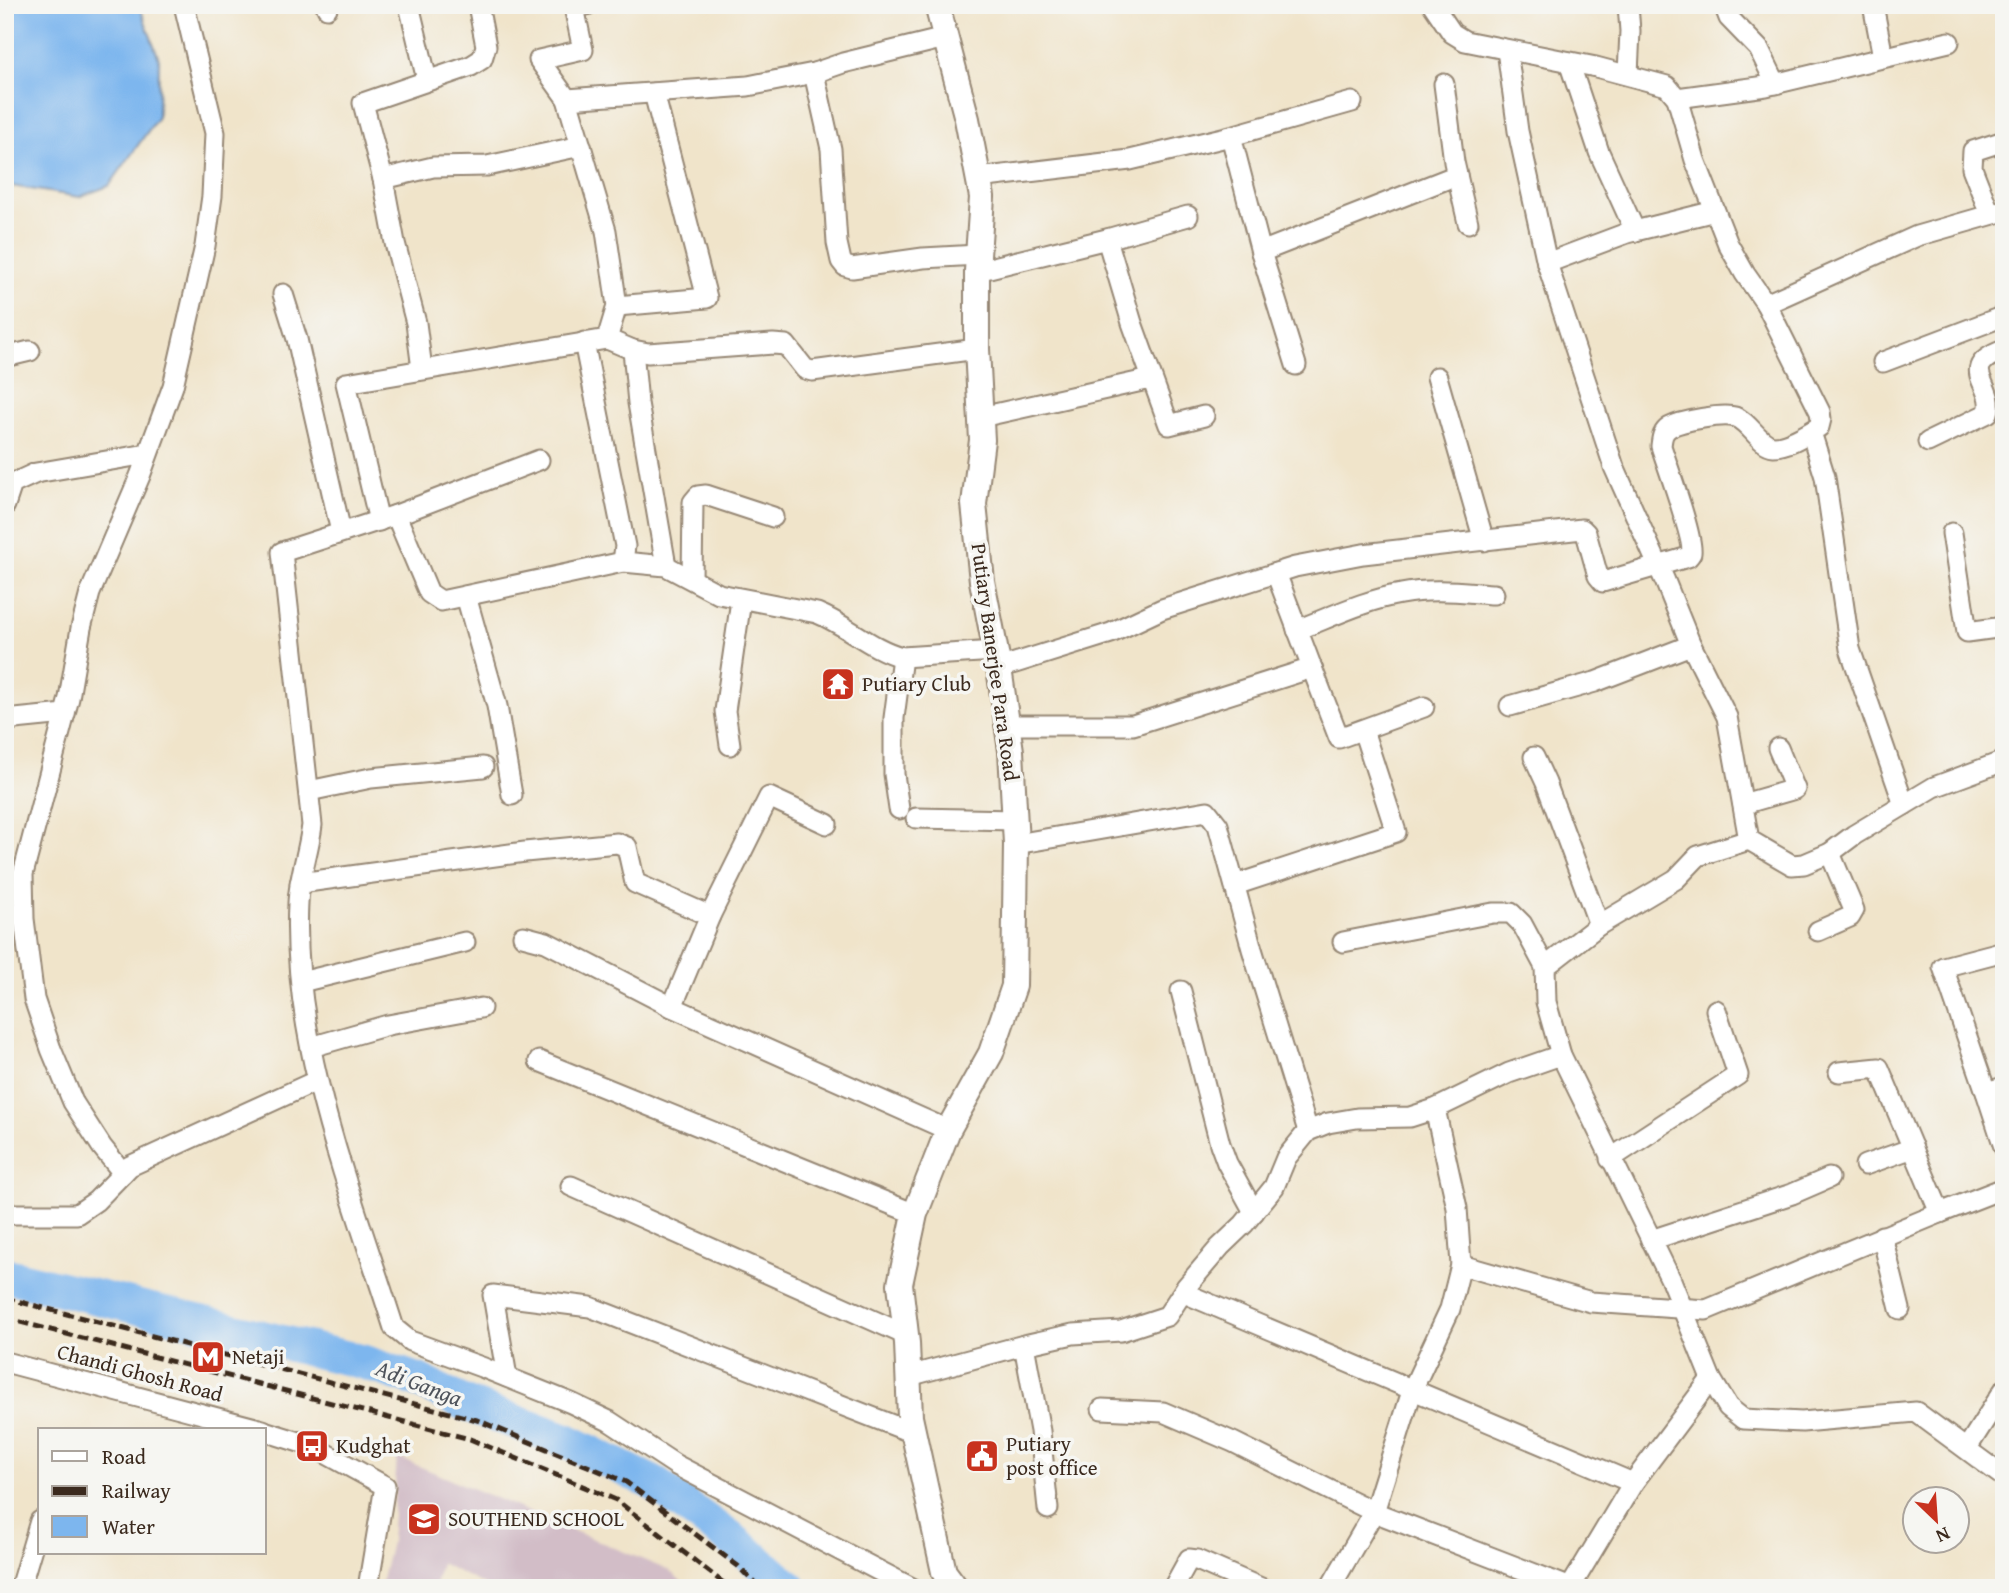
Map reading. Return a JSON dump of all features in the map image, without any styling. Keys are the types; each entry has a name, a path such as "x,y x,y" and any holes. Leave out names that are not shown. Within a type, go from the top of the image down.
{"street":[{"path":"127,1169 102,1147 73,1102 51,1049 34,999 27,958 23,874 65,714 90,593 173,386 192,306 212,196 215,133 184,5"},
{"path":"409,5 427,80"},
{"path":"422,369 416,323 363,103 471,66 482,59 486,46 478,5"},
{"path":"587,5 574,7 583,50 539,60 567,99 606,230 617,306 607,339"},
{"name":"Putiary Banerjee Para Road","path":"937,5 967,120 982,197 977,349 982,440 974,504 982,581 1007,725 1015,832 1014,986 990,1053 948,1130 915,1214 900,1284 906,1335 910,1417 944,1573 956,1588"},
{"path":"977,349 811,371 805,369 786,345 648,353 607,339 346,383 387,518 429,593 441,601 623,562 666,566 719,594 817,613 832,619 889,654 902,657 997,660 1111,633 1162,609 1295,567 1363,554 1582,529 1586,533 1598,576 1603,582 1688,557 1691,553 1687,527 1661,446 1662,435 1670,427 1698,420 1734,416 1747,424 1767,444 1775,446 1811,432 1819,427 1821,419 1766,304 1728,244 1696,160 1677,98 1667,86 1628,74 1465,41 1451,33 1433,5"},
{"path":"1628,5 1628,74"},
{"path":"1724,5 1729,18 1759,49 1776,83"},
{"path":"1873,5 1883,57"},
{"path":"567,99 748,86 814,73 843,63 945,38"},
{"path":"1677,98 1776,83 1949,42"},
{"path":"1507,50 1518,131 1547,263 1614,467 1691,645 1727,717 1749,840"},
{"path":"1569,62 1600,152 1635,231"},
{"path":"814,73 831,149 837,243 845,266 852,268 923,258 978,263 1107,239 1188,216"},
{"path":"1444,84 1457,176 1468,223"},
{"path":"617,306 707,298 654,93"},
{"path":"978,178 1130,160 1231,136 1352,102"},
{"path":"1231,136 1261,252 1296,365"},
{"path":"1766,304 1917,236 1997,213 1972,167 1973,151 2004,141"},
{"path":"383,179 433,167 487,166 581,146"},
{"path":"1261,252 1457,176"},
{"path":"1547,263 1635,231 1715,211"},
{"path":"1107,239 1151,379 1169,425 1204,416"},
{"path":"283,294 297,338 341,532"},
{"path":"1883,362 2004,316"},
{"path":"584,342 625,546 623,562"},
{"path":"633,349 638,403 666,566"},
{"path":"1928,442 1988,413 1990,407 1979,367 1983,360 2004,350"},
{"path":"5,357 30,351"},
{"path":"1437,377 1484,541"},
{"path":"981,416 1151,379"},
{"path":"1811,432 1825,477 1850,649 1904,805"},
{"path":"5,505 12,484 28,476 147,454"},
{"path":"539,460 387,518 282,552 312,825 298,905 301,982 316,1081 394,1328 410,1341 507,1377 609,1421 676,1465 912,1588"},
{"path":"692,579 693,502 698,496 706,495 773,517"},
{"path":"1952,533 1967,632 2004,627"},
{"path":"1276,573 1339,738 1424,707"},
{"path":"1297,630 1358,606 1401,594 1444,590 1493,594"},
{"path":"467,596 496,706 512,795"},
{"path":"730,745 725,711 741,600"},
{"path":"1510,706 1595,682 1691,645"},
{"path":"902,657 894,718 894,774 907,813 1015,832 1208,811 1218,825 1308,1131"},
{"path":"1007,725 1133,725 1312,668"},
{"path":"5,720 65,714"},
{"path":"1235,885 1396,832 1363,730"},
{"path":"1743,804 1795,789 1778,748"},
{"path":"1534,757 1546,782 1599,925"},
{"path":"1545,967 1599,925 1676,879 1698,856 1749,840 1792,865 1804,864 1830,853 1854,835 1934,787 2004,761"},
{"path":"309,791 371,778 483,767"},
{"path":"672,1007 710,916 769,797 827,824"},
{"path":"300,883 524,852 617,843 626,846 635,883 710,916"},
{"path":"1818,931 1850,918 1854,910 1830,853"},
{"path":"1343,942 1493,913 1511,913 1522,924 1545,967 1546,1003 1561,1055 1651,1240 1711,1379 1728,1407 1743,1419 1802,1422 1916,1412 2004,1477"},
{"path":"523,936 546,942 672,1007 948,1130"},
{"path":"301,982 465,942"},
{"path":"2004,951 1943,967 1995,1090 2004,1147"},
{"path":"1181,991 1220,1144 1227,1163 1254,1212"},
{"path":"311,1047 388,1025 481,1008"},
{"path":"1610,1158 1738,1075 1716,1010"},
{"path":"909,1376 1024,1345 1073,1334 1121,1331 1167,1317 1220,1247 1274,1187 1286,1158 1308,1131 1328,1123 1357,1118 1409,1117 1435,1109 1509,1073 1561,1055"},
{"path":"538,1061 915,1214"},
{"path":"1839,1072 1879,1068 1940,1213"},
{"path":"5,1214 77,1214 96,1200 127,1169 316,1081"},
{"path":"1330,1588 1374,1512 1413,1388 1450,1309 1461,1265 1457,1208 1435,1109"},
{"path":"1865,1165 1913,1148"},
{"path":"1651,1240 1792,1194 1829,1178"},
{"path":"570,1186 906,1335"},
{"path":"1461,1265 1591,1302 1706,1310 2004,1188"},
{"path":"1882,1236 1900,1309"},
{"path":"1184,1293 1633,1483"},
{"path":"507,1377 493,1295 590,1307 914,1433"},
{"path":"1024,1345 1040,1431 1048,1509"},
{"name":"Chandi Ghosh Road","path":"5,1362 253,1428"},
{"path":"1102,1409 1163,1412 1233,1442 1374,1512 1571,1588 1633,1483 1711,1379"},
{"path":"1967,1448 2004,1390"},
{"name":"Chandi Ghosh Road","path":"266,1432 312,1446 386,1486 368,1588"},
{"path":"20,1588 38,1528"},
{"path":"1173,1588 1189,1559 1262,1588"}],"shaded area":[{"path":"397,1457 670,1571 689,1588 490,1588 441,1563 434,1588 380,1588 391,1542"}],"water":[{"path":"5,5 139,5 159,59 158,117 109,186 79,197 5,185"}],"waterway":[{"name":"Adi Ganga","path":"5,1275 363,1362 417,1380 466,1404 565,1440 655,1484 735,1542 790,1588"}],"railway":[{"path":"5,1298 477,1420 626,1482 738,1566 759,1588"},
{"path":"5,1318 470,1439 616,1500 730,1588"}],"place":[{"name":"Putiary Club","path":"838,684"},
{"name":"Netaji","path":"208,1357"},
{"name":"Kudghat","path":"312,1446"},
{"name":"Putiary post office","path":"982,1456"},
{"name":"SOUTHEND SCHOOL","path":"424,1519"}]}
